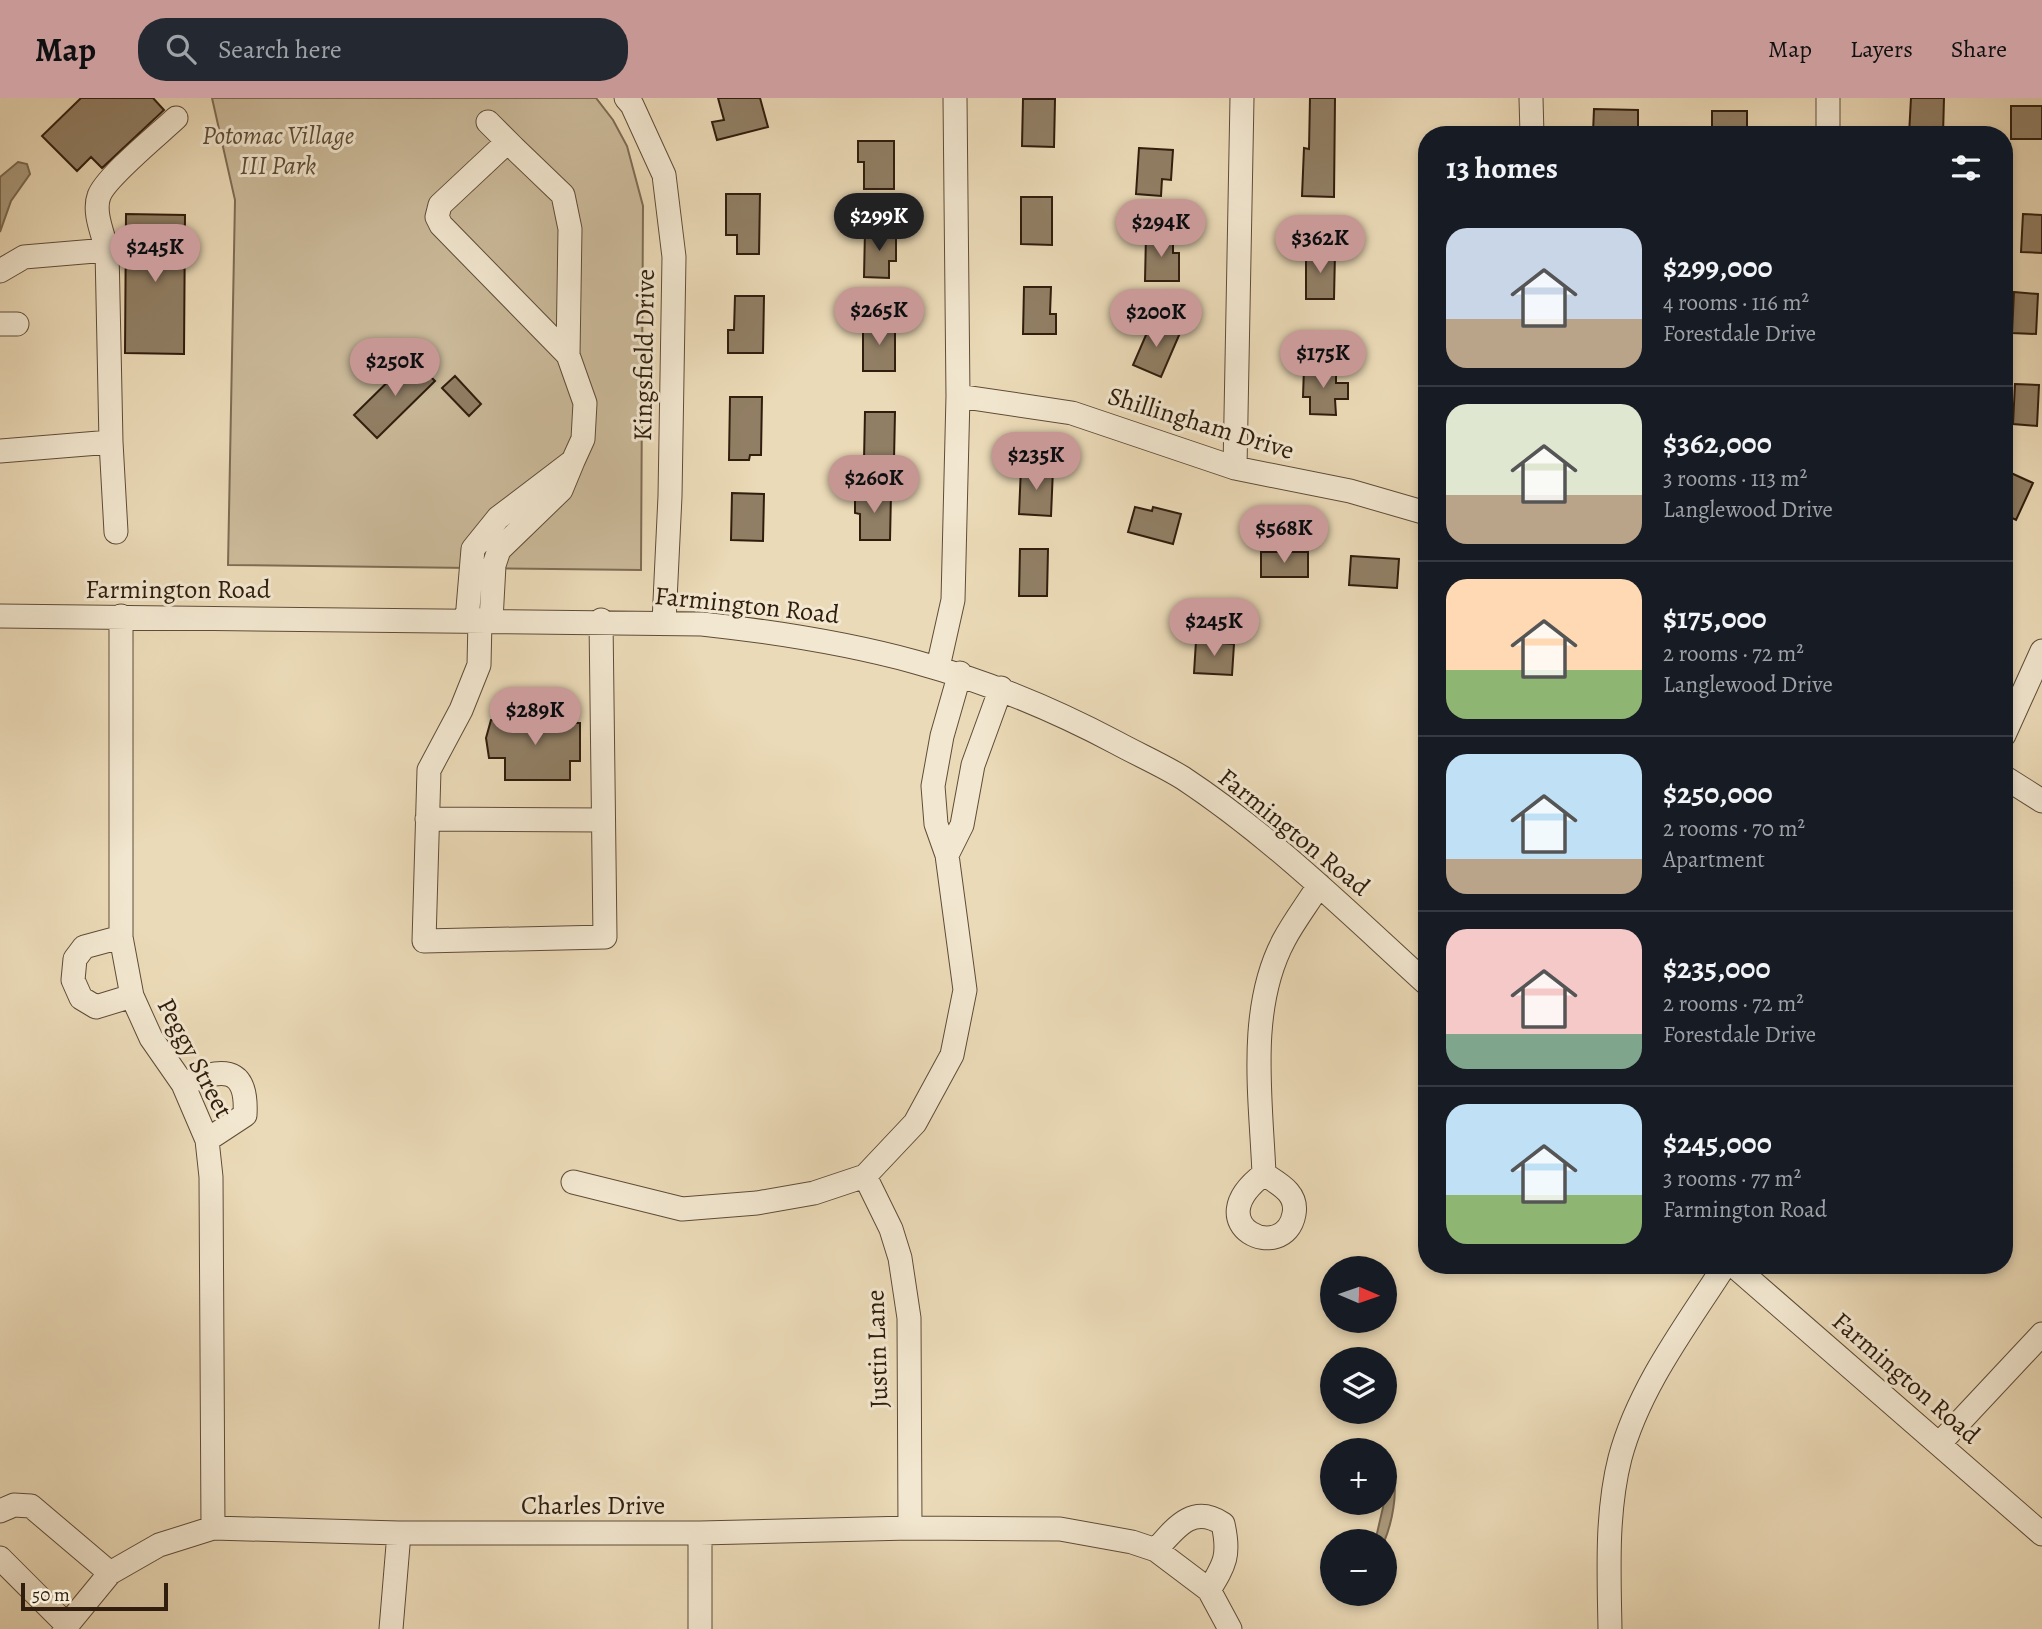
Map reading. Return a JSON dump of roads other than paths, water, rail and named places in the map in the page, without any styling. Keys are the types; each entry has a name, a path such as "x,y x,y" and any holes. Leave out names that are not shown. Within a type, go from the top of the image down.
{"street":[{"name":"Kingsfield Drive","path":"626,98 664,175 674,257 670,496 664,622"},
{"path":"573,1182 682,1209 757,1203 814,1193 865,1176 915,1123 952,1055 965,990 947,855 936,824 933,786 942,736 953,600 958,396 955,98"},
{"path":"1236,468 1242,98"},
{"path":"1531,98 1532,126"},
{"path":"1828,98 1828,126"},
{"path":"116,532 111,442 107,250 98,216 99,197 107,183 176,118"},
{"path":"488,122 563,195 570,229 568,355 585,403 583,439 561,490 527,508 498,517 473,550 480,620 479,665 461,710 429,771 424,941 605,937 601,620"},
{"path":"513,147 499,147 440,205 437,217 441,225 568,355"},
{"path":"0,271 24,257 107,250"},
{"name":"Shillingham Drive","path":"958,396 1072,413 1236,468 1350,491 1418,511"},
{"path":"0,451 111,442"},
{"name":"Peggy Street","path":"121,615 121,937 132,996 151,1038 183,1084 207,1140 211,1177 214,1528"},
{"name":"Farmington Road","path":"0,616 664,622 798,634 949,670 1001,688 1072,719 1182,778 1289,858 1418,976"},
{"path":"2013,715 2042,651"},
{"path":"947,855 962,825 973,765 1001,688"},
{"path":"2013,783 2042,802"},
{"path":"427,819 603,820"},
{"path":"1264,1174 1259,1055 1266,992 1283,941 1319,885"},
{"path":"121,937 84,947 75,959 73,980 81,998 96,1007 132,996"},
{"path":"183,1084 213,1072 228,1073 240,1083 246,1100 245,1115 207,1140"},
{"name":"Justin Lane","path":"865,1176 891,1229 900,1258 909,1318 910,1528"},
{"path":"1609,1629 1608,1555 1620,1459 1637,1411 1659,1367 1720,1274"},
{"name":"Farmington Road","path":"1742,1274 2042,1534"},
{"path":"1938,1444 2042,1334"},
{"path":"0,1511 14,1505 31,1506 110,1573"},
{"path":"1156,1550 1190,1517 1210,1516 1223,1524 1228,1548 1225,1561 1209,1590"},
{"name":"Charles Drive","path":"66,1627 110,1573 159,1545 214,1528 399,1533 700,1533 910,1528 1060,1529 1132,1542 1156,1550 1209,1590 1230,1629"},
{"path":"391,1629 399,1533"},
{"path":"700,1533 700,1629"},
{"path":"0,1558 66,1627"}],"park label":[{"name":"Potomac Village III Park","path":"278,150"}]}
